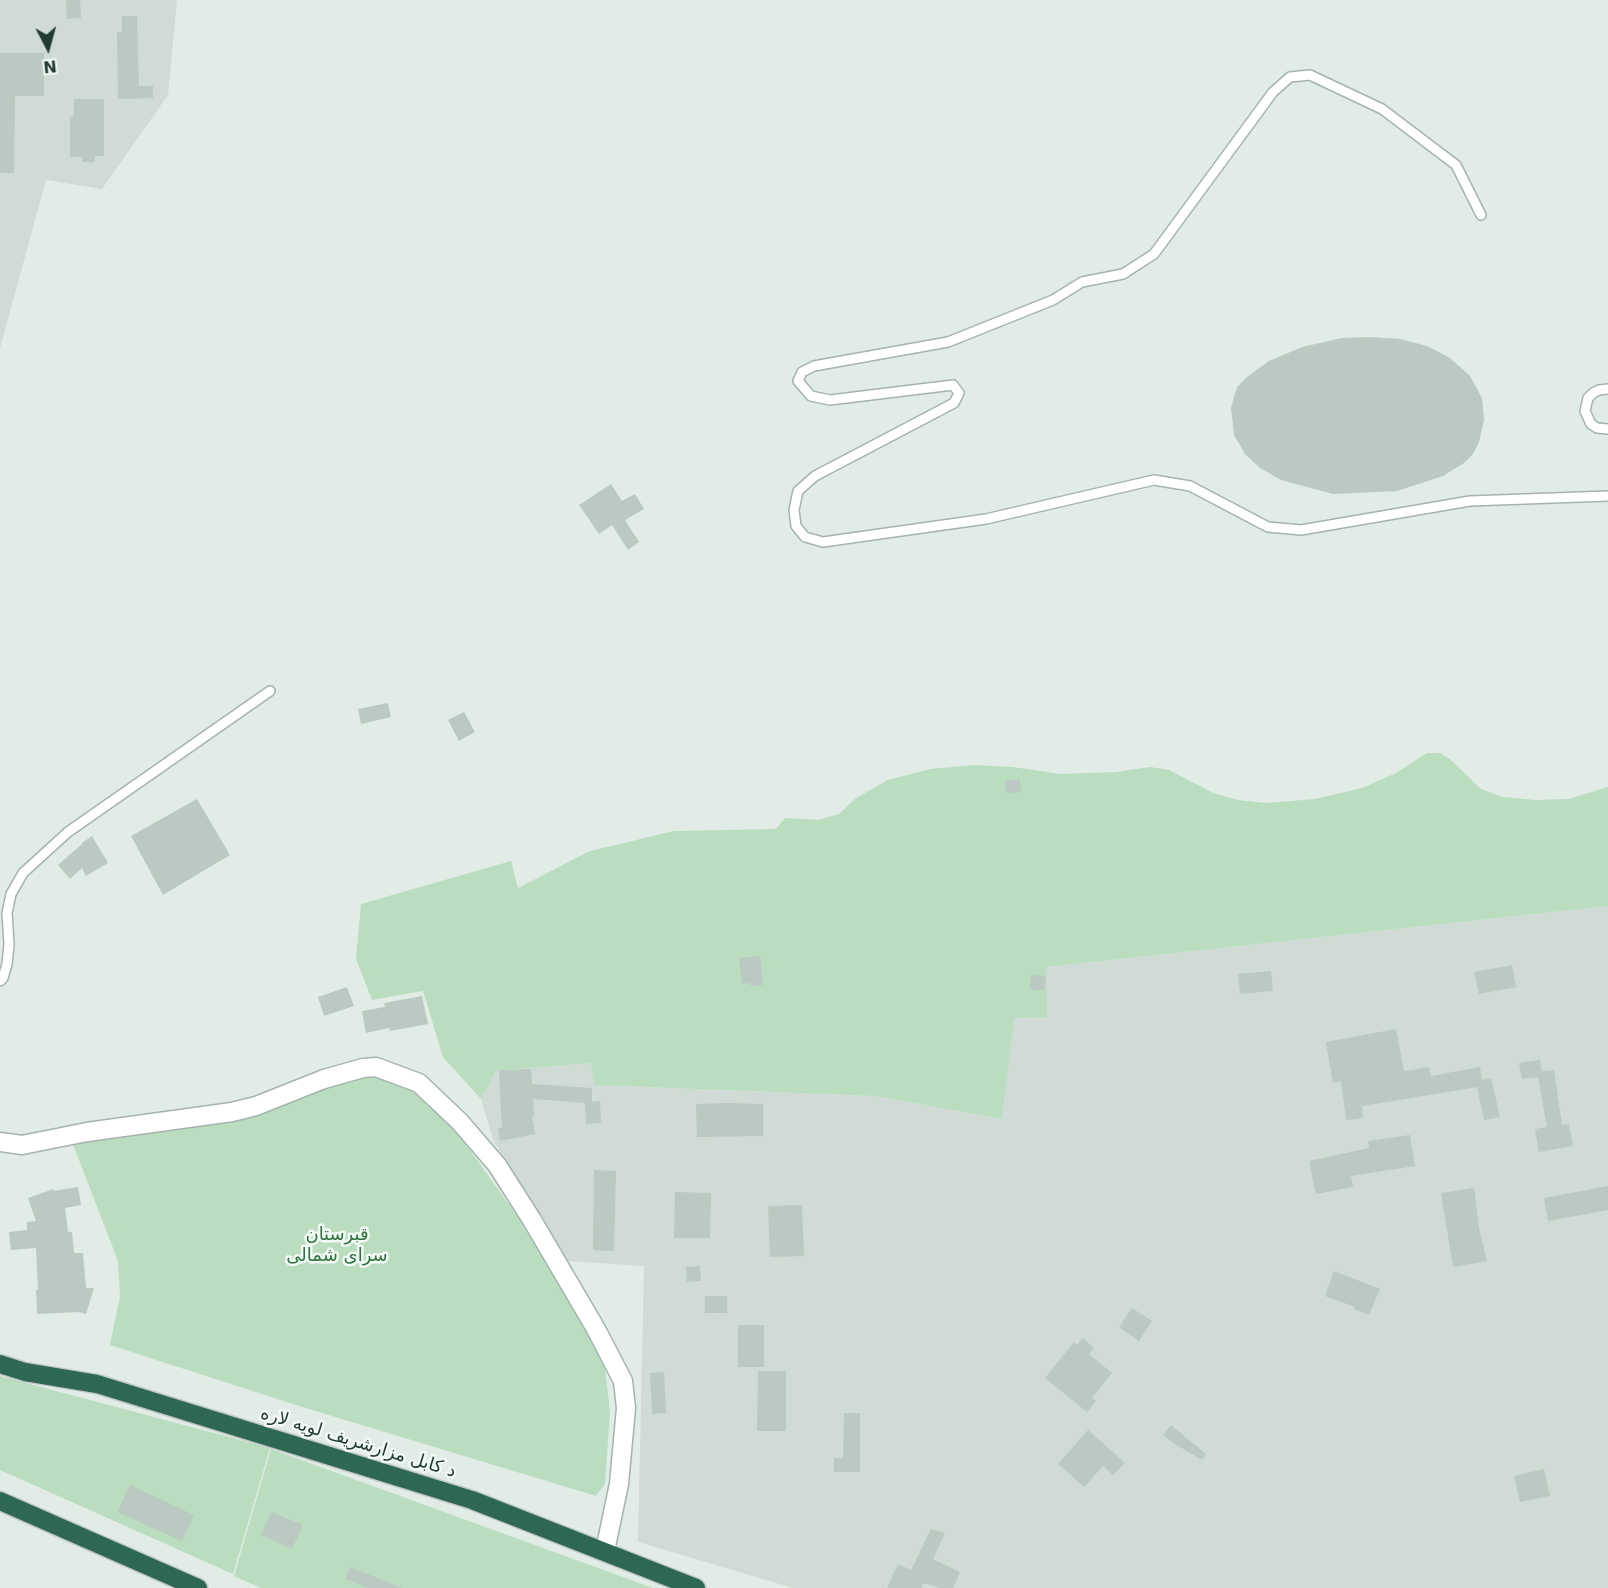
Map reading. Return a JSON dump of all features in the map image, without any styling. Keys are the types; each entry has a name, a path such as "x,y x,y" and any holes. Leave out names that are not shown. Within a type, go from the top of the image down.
{"highway":[{"name":"د کابل مزارشریف لویه لاره","path":"0,1364 25,1372 97,1384 472,1500 696,1588"},
{"path":"0,1501 198,1588"}],"street":[{"path":"0,1142 22,1145 98,1130 232,1112 256,1106 324,1079 363,1068 376,1067 419,1083 460,1122 497,1165 590,1319 623,1381 626,1408 619,1484 605,1551"}],"lane":[{"path":"1481,215 1456,165 1382,109 1310,75 1290,76 1273,92 1154,254 1123,274 1082,282 1053,300 948,342 814,366 802,372 798,381 812,396 830,400 953,385 960,393 954,403 815,476 798,490 794,510 796,526 805,537 823,542 986,519 1154,480 1190,486 1268,526 1301,530 1470,501 1608,496"},
{"path":"1608,389 1593,393 1588,398 1585,411 1591,424 1597,428 1608,429"},
{"path":"0,981 7,964 9,944 7,913 11,894 23,873 69,832 270,691"}],"shaded area":[{"path":"0,0 177,0 168,95 102,189 46,180 0,348"},
{"path":"1608,906 1608,1588 793,1588 638,1542 644,1266 565,1261 493,1140 481,1099 496,1071 592,1063 594,1085 874,1096 1001,1119 1014,1017 1046,967"}],"green space":[{"path":"1427,753 1440,753 1451,760 1481,789 1502,797 1536,800 1568,799 1608,787 1608,906 1046,967 1047,1017 1014,1018 1002,1119 874,1096 594,1085 591,1063 496,1071 481,1099 443,1057 423,991 372,1000 356,959 361,904 511,861 518,888 590,851 674,831 776,829 785,818 818,820 839,814 856,798 888,780 930,769 975,765 1013,767 1060,774 1116,772 1150,767 1169,770 1213,793 1238,800 1266,803 1315,799 1362,788 1396,773"},
{"name":"قبرستان سرای شمالی","path":"359,1067 423,1084 519,1219 604,1358 610,1412 605,1484 596,1496 299,1406 110,1345 120,1296 118,1261 69,1134 253,1103"},
{"path":"0,1376 270,1448 233,1574 0,1470"},
{"path":"271,1449 653,1588 261,1588 234,1576"}],"building":[{"path":"66,0 80,0 81,18 67,19"},
{"path":"122,16 137,16 139,86 153,86 153,98 118,99 117,32 122,32"},
{"path":"0,53 44,53 44,96 15,96 14,173 0,173"},
{"path":"74,99 104,99 104,156 95,156 95,162 82,162 82,157 70,157 70,117 74,116"},
{"path":"1342,338 1400,339 1427,346 1450,358 1470,376 1482,398 1484,420 1479,442 1473,454 1464,463 1443,476 1397,491 1333,494 1281,480 1260,468 1245,454 1234,435 1231,408 1237,387 1247,377 1269,361 1302,347"},
{"path":"611,484 622,501 635,494 644,509 625,520 639,542 628,550 612,525 599,534 579,505"},
{"path":"388,703 391,717 361,724 358,709"},
{"path":"464,712 475,732 459,741 448,720"},
{"path":"1020,779 1021,792 1006,793 1005,781"},
{"path":"197,799 230,855 163,895 131,836"},
{"path":"92,836 108,863 86,876 82,868 70,879 58,865"},
{"path":"760,956 763,985 742,984 739,958"},
{"path":"1512,965 1516,987 1479,994 1474,972"},
{"path":"1271,971 1273,991 1240,994 1238,974"},
{"path":"1031,975 1046,976 1044,991 1030,989"},
{"path":"347,987 354,1006 324,1016 318,997"},
{"path":"422,996 428,1024 366,1033 362,1011 385,1007 384,1003"},
{"path":"1396,1029 1404,1071 1429,1067 1431,1076 1480,1067 1482,1080 1491,1078 1500,1117 1484,1120 1477,1087 1362,1106 1363,1118 1346,1120 1341,1081 1333,1083 1326,1042"},
{"path":"1540,1060 1542,1071 1554,1070 1562,1125 1569,1124 1573,1146 1539,1152 1535,1129 1547,1127 1538,1077 1522,1079 1519,1063"},
{"path":"531,1069 532,1084 592,1088 592,1102 600,1101 601,1123 586,1124 585,1103 533,1099 534,1117 532,1117 535,1134 500,1141 498,1128 502,1128 499,1070"},
{"path":"696,1104 763,1104 763,1136 697,1137"},
{"path":"1410,1135 1415,1166 1351,1176 1353,1187 1316,1194 1309,1161 1369,1148 1368,1141"},
{"path":"594,1170 616,1171 614,1251 593,1250"},
{"path":"1608,1186 1608,1210 1548,1221 1544,1198"},
{"path":"78,1187 81,1205 65,1208 68,1232 72,1232 74,1253 83,1253 86,1288 94,1288 86,1314 78,1312 37,1314 36,1248 11,1250 9,1232 27,1230 27,1222 36,1221 28,1198 54,1189 54,1191"},
{"path":"1474,1188 1479,1228 1487,1261 1453,1267 1441,1193"},
{"path":"675,1192 711,1193 710,1238 674,1238"},
{"path":"802,1205 804,1256 770,1257 768,1206"},
{"path":"700,1266 701,1281 687,1282 686,1267"},
{"path":"1334,1271 1380,1289 1369,1315 1325,1296"},
{"path":"705,1296 727,1296 727,1313 705,1313"},
{"path":"1132,1308 1152,1321 1139,1341 1119,1327"},
{"path":"738,1325 764,1325 764,1367 738,1367"},
{"path":"1083,1338 1094,1348 1089,1354 1112,1373 1092,1398 1096,1401 1087,1412 1045,1378 1074,1342 1077,1345"},
{"path":"758,1371 786,1371 786,1431 757,1431"},
{"path":"664,1372 666,1413 652,1414 650,1373"},
{"path":"844,1413 860,1413 860,1472 834,1472 834,1458 843,1458"},
{"path":"1171,1425 1206,1454 1202,1460 1163,1435"},
{"path":"1088,1430 1125,1463 1113,1475 1103,1466 1084,1487 1058,1464"},
{"path":"1544,1469 1550,1496 1520,1502 1514,1476"},
{"path":"130,1485 194,1515 182,1541 117,1512"},
{"path":"271,1512 303,1525 292,1549 261,1535"},
{"path":"931,1529 945,1533 933,1559 960,1572 953,1588 940,1588 923,1583 922,1588 887,1588 898,1564 911,1570"},
{"path":"350,1567 402,1588 368,1588 345,1579"}]}
